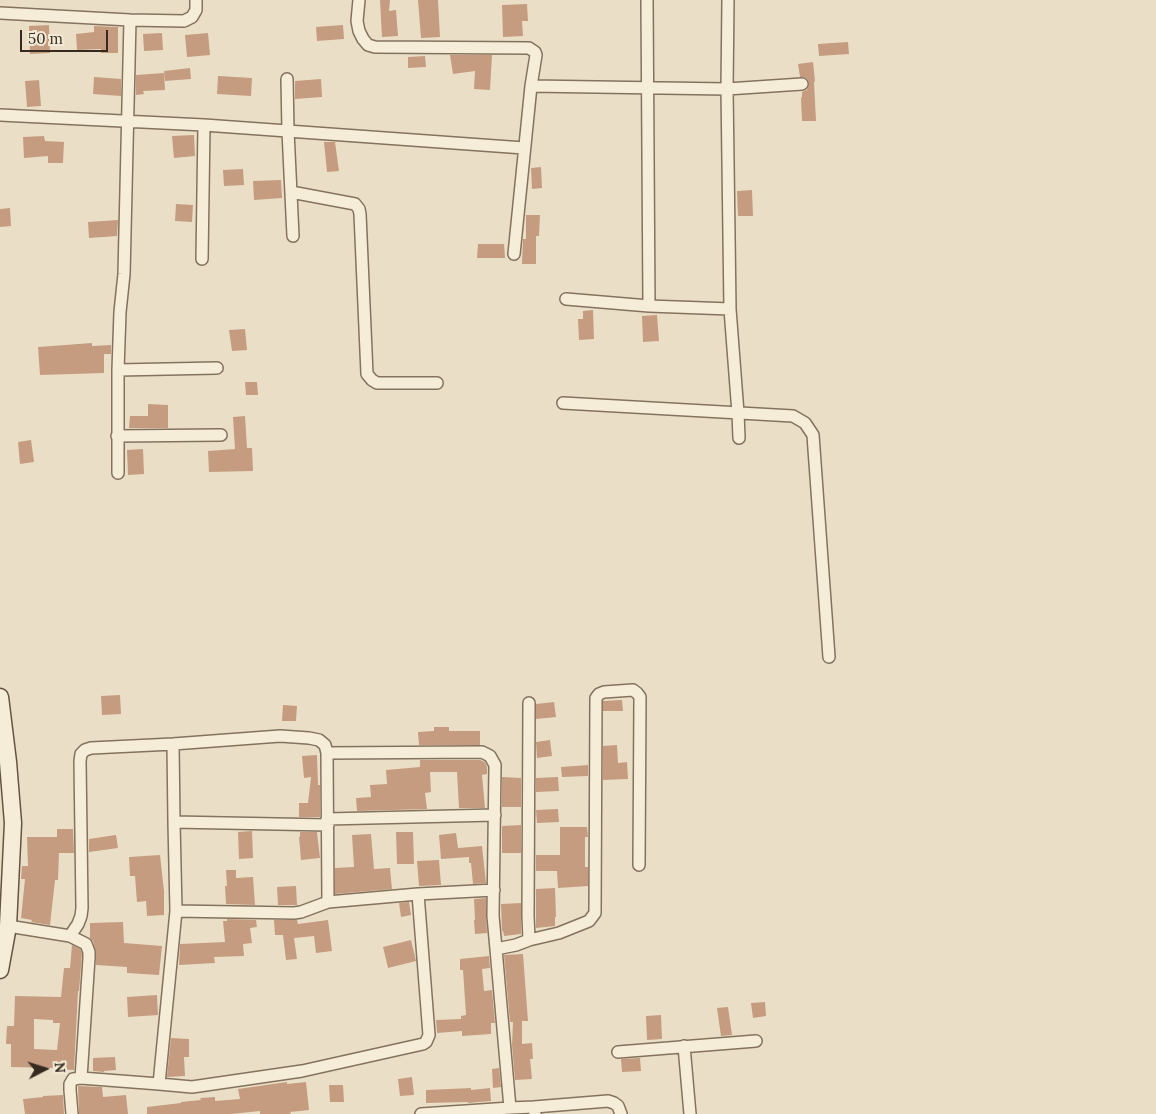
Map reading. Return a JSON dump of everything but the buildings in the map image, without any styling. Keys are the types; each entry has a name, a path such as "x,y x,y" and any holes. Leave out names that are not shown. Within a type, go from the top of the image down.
{"main road":[{"path":"0,697 4,762 13,824 8,926 0,970"}],"street":[{"path":"0,13 130,20 184,20 192,17 196,10 196,0"},
{"path":"358,0 357,21 359,31 368,45 375,47 529,48 535,52 514,254"},
{"path":"647,0 649,306"},
{"path":"728,0 727,88 730,309 739,438"},
{"path":"118,474 118,370 120,312 124,274 130,20"},
{"path":"287,79 293,236"},
{"path":"531,86 727,88 802,84"},
{"path":"0,115 204,125 524,148"},
{"path":"202,259 204,125"},
{"path":"291,192 355,204 359,209 367,374 378,383 437,383"},
{"path":"566,300 730,309"},
{"path":"118,370 217,368"},
{"path":"563,403 793,416 804,423 813,435 829,657"},
{"path":"117,436 221,435"},
{"path":"496,949 559,933 589,921 594,913 596,698 604,692 633,690 640,697 639,866"},
{"path":"529,703 528,916 530,940"},
{"path":"70,936 78,924 82,908 80,761 81,754 91,748 280,736 318,740 325,745 327,753 328,902"},
{"path":"159,1084 176,911 173,744"},
{"path":"327,753 482,752 490,756 495,765 494,916 510,1108"},
{"path":"174,822 328,822 495,815"},
{"path":"176,911 294,913 328,902 494,890"},
{"path":"72,1114 70,1084 73,1079 81,1078 192,1087 302,1071 423,1044 429,1035 418,894"},
{"path":"8,926 70,936 86,944 89,958 81,1078"},
{"path":"618,1052 756,1041"},
{"path":"684,1046 690,1114"},
{"path":"423,1114 510,1108 535,1110 608,1101 618,1106 621,1114"}]}
